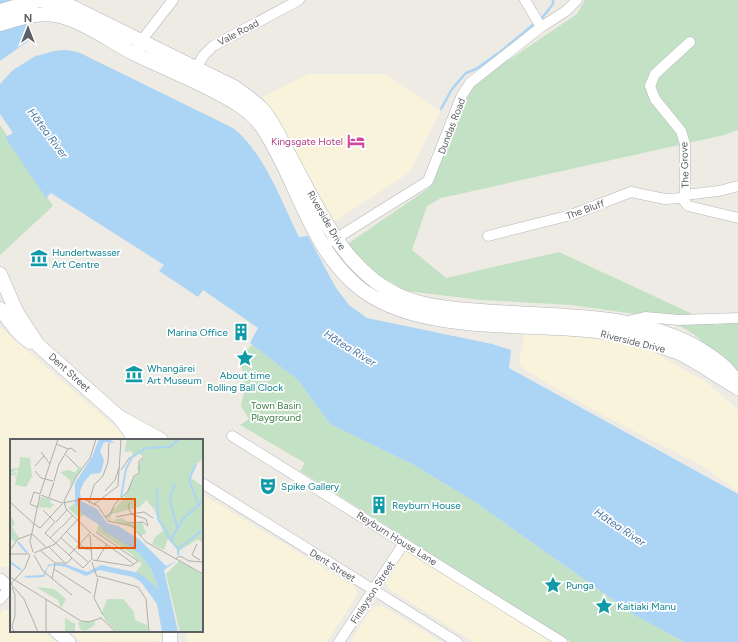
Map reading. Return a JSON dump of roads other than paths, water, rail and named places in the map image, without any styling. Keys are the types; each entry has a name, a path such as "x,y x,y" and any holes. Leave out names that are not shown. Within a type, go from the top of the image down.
{"main road":[{"name":"Riverside Drive","path":"0,24 50,0 62,2 138,48 193,74 234,87 249,97 269,118 336,239 363,273 383,287 414,301 455,309 627,322 662,332 704,351 731,372 738,384"},
{"name":"Riverside Drive","path":"0,10 30,9"},
{"name":"Riverside Drive","path":"193,74 239,106 261,126 323,246 341,270 356,285 378,300 410,313 454,321 587,330 621,336 678,352 738,388"},
{"name":"Dent Street","path":"0,274 17,313 38,344 119,417 135,439"},
{"name":"Dent Street","path":"0,309 15,329 29,341 38,344"},
{"path":"0,319 15,329"},
{"name":"Dent Street","path":"119,417 159,439"}],"street":[{"path":"138,48 173,0"},
{"name":"Vale Road","path":"193,74 203,56 213,46 299,0"},
{"path":"525,0 541,27"},
{"name":"Dundas Road","path":"323,246 428,181 462,97 470,83 541,27 566,11 577,0"},
{"name":"The Grove","path":"684,196 685,144 681,131 655,99 650,86 655,74 690,42"},
{"name":"The Bluff","path":"488,236 570,215 631,192 665,199 719,191 738,186"},
{"path":"684,196 688,206 738,218"},
{"path":"621,336 627,322 645,317 679,320 738,318"},
{"name":"Reyburn House Lane","path":"232,436 562,642"},
{"name":"Dent Street","path":"206,485 457,642"},
{"name":"Finlayson Street","path":"339,642 404,542"},
{"path":"0,600 8,587"},
{"path":"57,632 69,642"}],"water":[{"name":"Hātea River","path":"0,0 24,0 28,31 37,56 53,51 64,50 80,53 233,128 254,150 263,164 299,237 308,236 336,288 349,305 367,318 492,344 511,350 509,368 738,494 738,642 684,642 633,614 475,502 414,465 330,424 298,380 250,343 258,328 203,290 198,297 159,271 164,265 51,193 46,198 5,137 13,133 0,114"}],"waterway":[{"path":"542,18 553,4 553,0"},
{"path":"441,109 452,89 466,73 476,69 500,52 534,24"}],"place":[{"name":"Kingsgate Hotel","path":"356,141"},
{"name":"Hundertwasser Art Centre","path":"39,258"},
{"name":"Marina Office","path":"241,332"},
{"name":"About time Rolling Ball Clock","path":"245,358"},
{"name":"Whangārei Art Museum","path":"134,374"},
{"name":"Spike Gallery","path":"268,486"},
{"name":"Reyburn House","path":"379,505"},
{"name":"Punga","path":"553,585"},
{"name":"Kaitiaki Manu","path":"604,606"}],"park label":[{"name":"Town Basin Playground","path":"276,410"}]}
